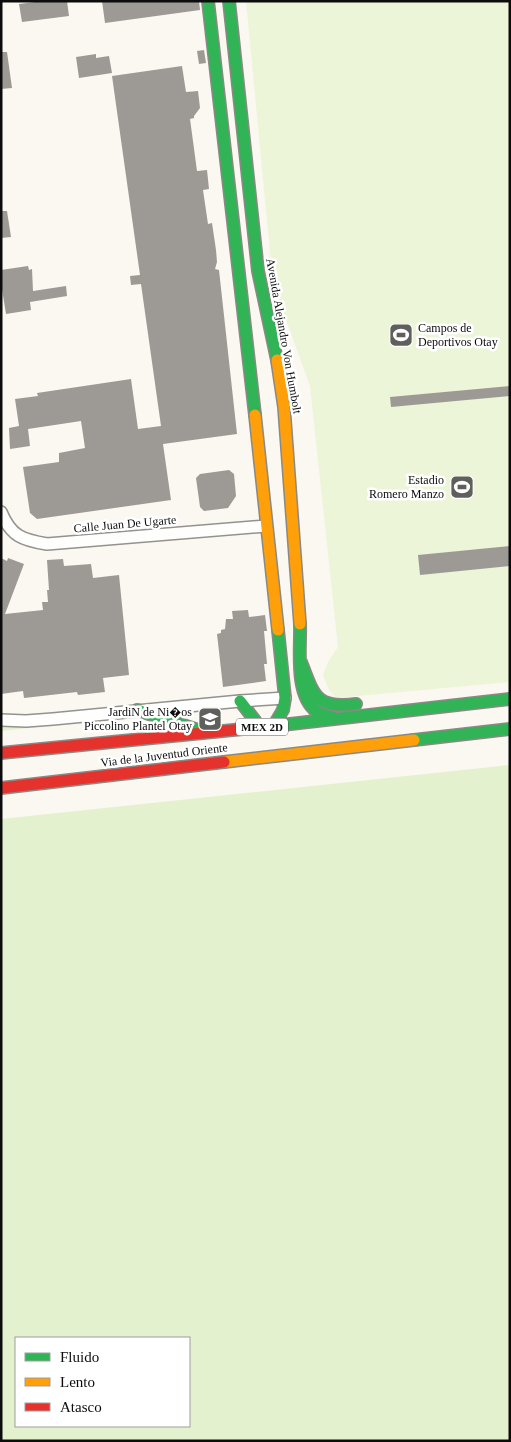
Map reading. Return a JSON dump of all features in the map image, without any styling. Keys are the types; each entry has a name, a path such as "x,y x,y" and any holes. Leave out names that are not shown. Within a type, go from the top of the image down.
{"main road":[{"path":"208,1 285,698 283,710 274,725"},
{"name":"Avenida Alejandro Von Humbolt","path":"229,1 258,271 280,376 284,407 300,608 303,692 309,704 317,712 335,718"},
{"path":"301,662 313,688 324,702 335,705 367,702"},
{"path":"481,691 510,688"},
{"name":"Via de la Juventud Oriente","path":"1,753 207,733 510,699"},
{"path":"240,701 260,727"},
{"path":"137,710 207,733"},
{"name":"Via de la Juventud Oriente","path":"1,788 510,730"},
{"path":"1,745 89,744"}],"street":[{"name":"Calle Juan De Ugarte","path":"1,512 6,524 14,534 29,541 46,544 266,526"},
{"path":"1,720 53,719 285,698"}],"green space":[{"name":"Campos de Deportivos Otay","path":"246,1 510,1 510,682 336,698 329,690 323,675 328,662 338,647 310,386 273,284"},
{"path":"112,719 1,731 1,723 18,724"},
{"path":"510,765 510,1441 1,1441 1,819"}],"building":[{"path":"67,1 69,16 22,22 19,4"},
{"path":"102,1 199,1 200,10 105,23"},
{"path":"204,50 206,63 199,64 197,51"},
{"path":"1,52 7,52 12,88 1,89"},
{"path":"96,54 96,58 109,56 112,73 79,78 76,57"},
{"path":"182,66 186,92 198,91 200,108 194,118 190,119 197,171 207,170 209,189 203,190 208,224 212,223 217,262 215,269 219,270 237,434 163,444 171,500 37,519 30,513 23,467 59,462 59,453 85,448 81,421 28,429 30,446 10,449 9,428 19,426 15,399 38,396 37,393 131,379 138,429 161,426 141,284 131,285 130,276 140,275 112,76"},
{"path":"1,211 7,211 11,237 1,238"},
{"path":"28,266 29,270 32,269 33,291 66,286 67,296 30,302 31,310 6,314 1,270"},
{"path":"510,386 510,396 391,407 390,397"},
{"path":"229,470 234,474 236,496 228,508 204,511 200,507 196,478 200,474"},
{"path":"510,546 510,566 420,575 418,555"},
{"path":"1,558 7,561 8,558 24,564 5,614 43,610 42,602 48,602 47,590 49,590 47,560 63,559 64,566 91,564 93,578 119,575 129,675 103,678 105,692 78,695 77,692 24,698 23,691 1,694"},
{"path":"248,610 249,617 265,615 267,631 264,631 267,664 264,664 266,681 223,687 217,634 225,629 226,619 233,619 232,611"}],"traffic: fast":[{"path":"208,1 255,415"},
{"path":"229,1 258,271 277,360"},
{"path":"300,624 300,670 304,694 316,711 334,718"},
{"path":"274,725 283,710 285,698 278,630"},
{"path":"301,662 309,684 318,698 332,704 356,704"},
{"path":"264,727 510,699"},
{"path":"240,701 260,727"},
{"path":"137,710 198,730"},
{"path":"414,740 510,729"}],"traffic: slow":[{"path":"277,360 284,407 300,624"},
{"path":"255,415 278,630"},
{"path":"224,762 414,740"}],"traffic: jam":[{"path":"1,753 264,727"},
{"path":"1,788 224,762"}],"place":[{"name":"Campos de Deportivos Otay","path":"401,335"},
{"name":"Estadio Romero Manzo","path":"462,487"},
{"name":"JardiN de Ni�os Piccolino Plantel Otay","path":"210,719"}]}
